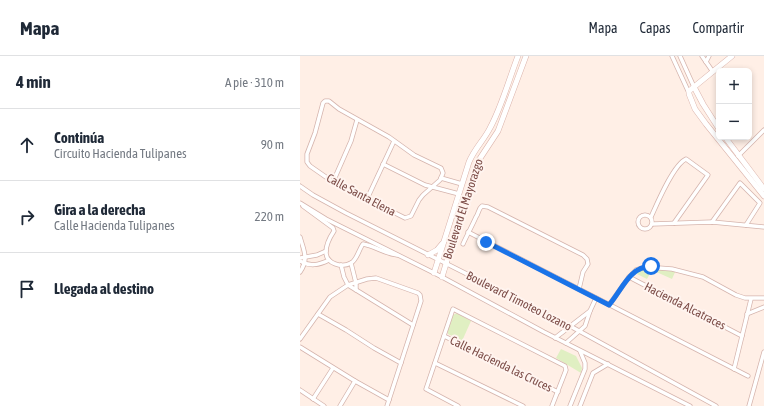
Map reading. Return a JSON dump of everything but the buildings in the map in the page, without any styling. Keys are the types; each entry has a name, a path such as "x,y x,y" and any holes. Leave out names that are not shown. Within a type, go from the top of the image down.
{"street":[{"name":"Boulevard El Mayorazgo","path":"434,273 472,155 476,146 486,134 494,120 518,56"},
{"name":"Boulevard El Mayorazgo","path":"442,277 480,157 498,131 526,56"},
{"path":"672,56 699,115 764,196"},
{"path":"680,56 694,87 716,124"},
{"path":"702,56 713,72"},
{"path":"706,62 709,56"},
{"path":"688,93 732,56"},
{"name":"Calle Santa Elena","path":"357,120 329,101 323,103 315,134 307,154 306,159 310,166 333,182 405,218 409,218 413,214 419,200 441,178"},
{"path":"333,182 351,141 357,120 389,137 414,155 439,167 442,170 441,178 462,184"},
{"path":"734,159 764,130"},
{"path":"727,140 764,189"},
{"path":"367,199 394,141"},
{"path":"652,224 650,217 669,180 682,162 686,159 708,175 674,223"},
{"path":"383,164 432,188 459,194 464,193 469,189"},
{"path":"712,222 740,183 760,203 746,225"},
{"name":"Boulevard Timoteo Lozano","path":"300,186 312,195 346,214 570,326 716,406"},
{"path":"301,203 305,208 333,228 334,231 329,240 326,251 329,260 341,265 351,263 363,244 390,254 400,255"},
{"name":"Boulevard Timoteo Lozano","path":"301,203 326,219 400,255 555,338 690,406"},
{"path":"463,244 479,209 484,206 583,255 587,259 588,264 583,272 579,289"},
{"path":"650,217 647,215 642,216 638,223 640,227 646,230 650,228 652,224"},
{"path":"652,224 712,222 764,227"},
{"path":"468,232 748,376"},
{"path":"300,237 305,257 305,264 300,272"},
{"path":"428,255 437,250 444,242"},
{"path":"326,251 300,259 305,264 319,265 329,260"},
{"path":"351,263 356,283 356,290"},
{"path":"341,265 348,285 413,325"},
{"path":"609,305 629,277 636,270 646,267 672,269 703,277 736,295 751,298 764,298"},
{"name":"Hacienda Alcatraces","path":"629,277 742,336"},
{"path":"300,339 330,297 348,285 376,278 418,293 421,301 387,406"},
{"path":"566,343 584,327 596,298"},
{"path":"734,369 751,298"},
{"path":"747,314 764,308"},
{"path":"458,406 426,390 453,309 565,366 566,370 552,406"},
{"path":"555,338 590,311"},
{"path":"318,314 401,363"},
{"path":"575,322 584,327"},
{"name":"Calle Hacienda las Cruces","path":"444,336 558,392"},
{"path":"300,347 389,400"},
{"path":"570,406 585,369 585,363 580,350"},
{"path":"749,406 764,352"},
{"path":"435,363 523,406"},
{"path":"580,406 593,373 608,364"},
{"path":"313,399 333,368"},
{"path":"340,406 355,381"},
{"path":"300,390 324,406"}],"green space":[{"path":"643,268 676,270 672,279 652,270 647,279 637,274 637,272"},
{"path":"457,313 471,321 462,341 448,334 447,330 453,315"},
{"path":"561,349 576,356 582,368 581,373 556,358"}],"route":[{"path":"486,242 609,305 629,277 636,270 642,267 651,266"}]}
